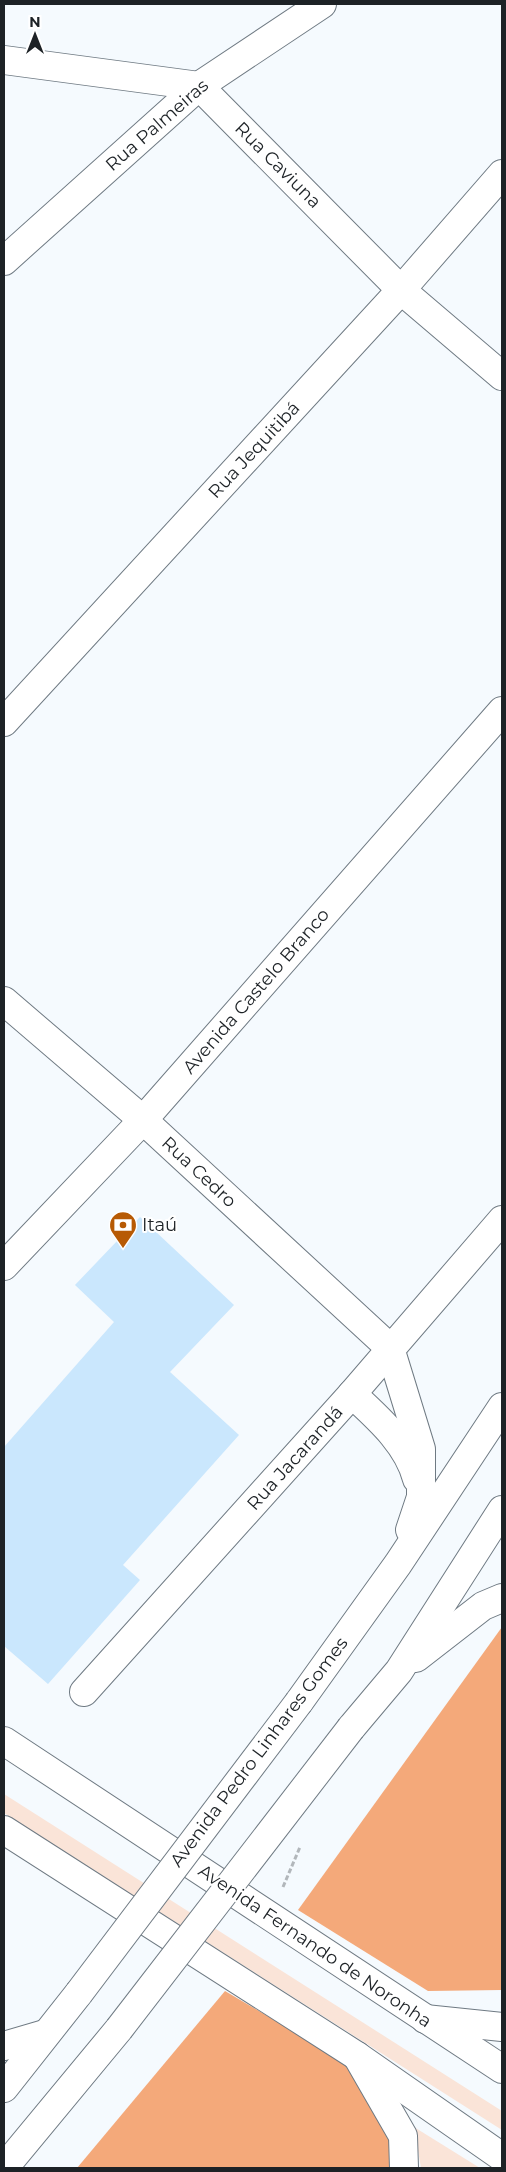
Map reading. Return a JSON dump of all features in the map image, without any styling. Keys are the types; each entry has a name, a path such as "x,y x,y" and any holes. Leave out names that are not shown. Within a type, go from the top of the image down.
{"main road":[{"name":"Rua Palmeiras","path":"4,261 200,86 322,4"},
{"path":"4,60 200,86"},
{"name":"Rua Caviuna","path":"200,86 401,290 502,376"},
{"name":"Rua Jequitibá","path":"4,722 401,290 502,174"},
{"name":"Avenida Castelo Branco","path":"4,1266 143,1120 502,711"},
{"name":"Rua Cedro","path":"4,1001 143,1120 390,1348"},
{"name":"Rua Jacarandá","path":"84,1692 352,1394 502,1220"},
{"path":"390,1348 422,1449 422,1497 398,1564"},
{"path":"352,1394 386,1425 403,1449 414,1466 422,1497"},
{"name":"Avenida Pedro Linhares Gomes","path":"4,2088 44,2034 79,1993 298,1702 398,1564 502,1407"},
{"path":"4,2168 119,2029 351,1728 399,1671 502,1510"},
{"path":"399,1671 483,1606 502,1598"},
{"name":"Avenida Fernando de Noronha","path":"4,1741 502,2069"},
{"path":"4,1830 357,2056 502,2157"},
{"path":"424,2019 502,2027"},
{"path":"4,2046 44,2034"},
{"path":"357,2056 403,2136 404,2168"}],"path":[{"path":"280,1893 304,1838"}],"shaded area":[{"path":"502,1627 502,1990 428,1991 298,1910"},
{"path":"4,1794 502,2111 502,2130 4,1813"},
{"path":"225,1991 366,2074 392,2141 391,2168 77,2168"},
{"path":"414,2127 480,2168 421,2168"}],"building":[{"path":"140,1217 234,1305 170,1372 239,1435 123,1565 140,1580 48,1684 4,1646 4,1447 114,1322 75,1285"}],"place":[{"name":"Itaú","path":"123,1249"}]}
